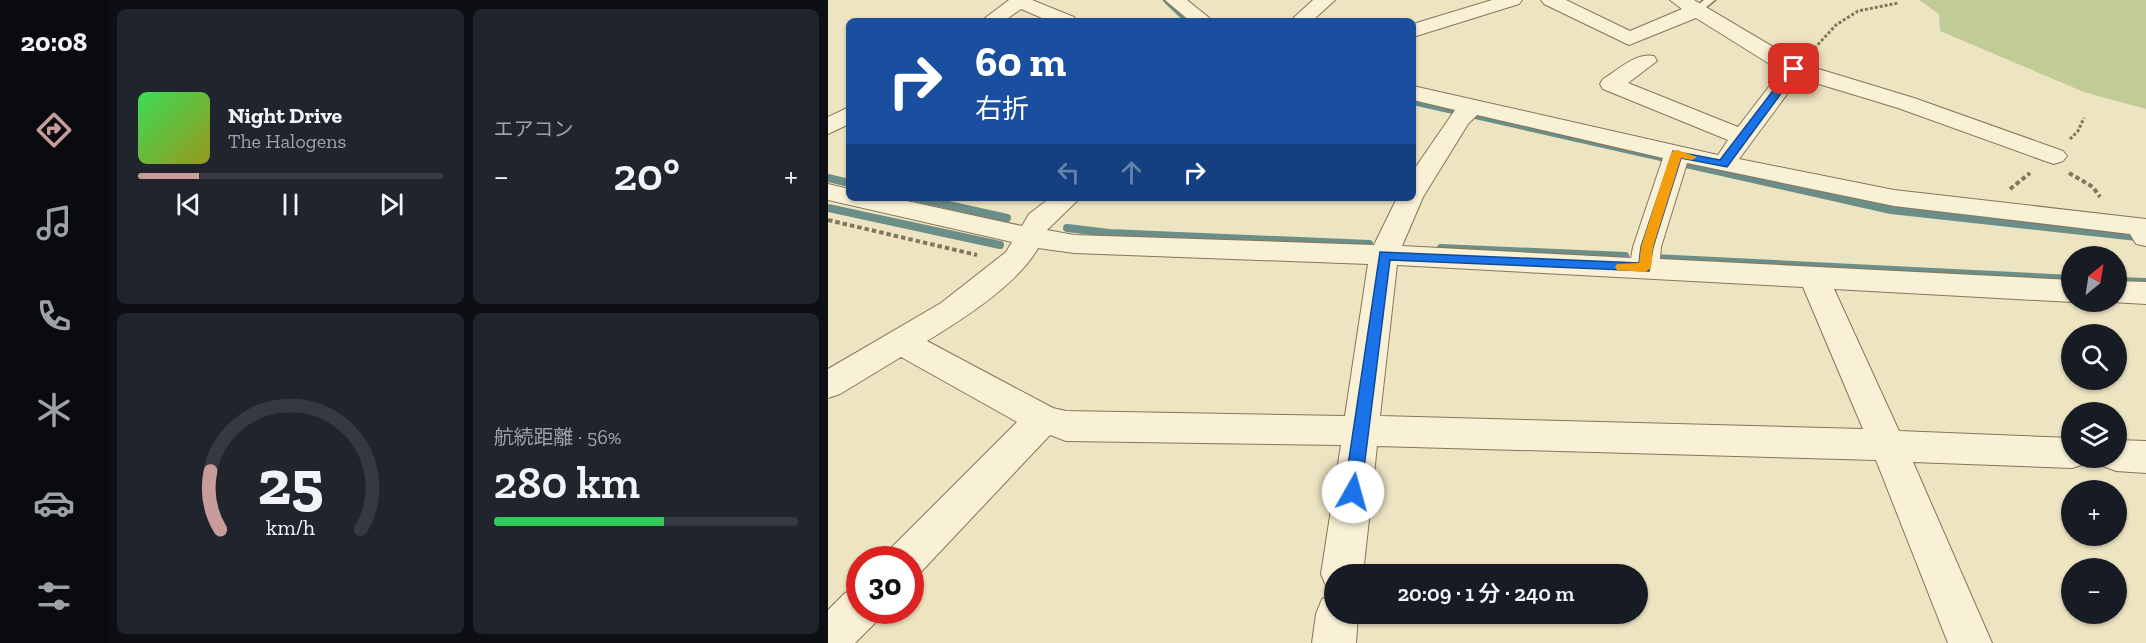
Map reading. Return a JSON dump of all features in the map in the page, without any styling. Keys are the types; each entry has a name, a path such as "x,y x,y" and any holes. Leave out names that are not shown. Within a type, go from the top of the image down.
{"street":[{"path":"1175,0 1199,18"},
{"path":"1304,18 1325,0"},
{"path":"1416,30 1512,0"},
{"path":"1551,0 1629,39 1696,3 1794,69 1896,100 2059,163"},
{"path":"996,18 1021,1 1060,18"},
{"path":"1646,61 1611,84 1741,137"},
{"path":"1723,164 1794,69"},
{"path":"1416,94 1466,112 1675,160 1723,164 1894,198 2138,229"},
{"path":"1416,187 1466,112"},
{"path":"828,127 846,116"},
{"path":"1645,268 1647,247 1675,160"},
{"path":"828,192 846,196"},
{"path":"864,201 1024,248 1074,244 1384,255 2061,290"},
{"path":"828,386 952,311 1024,248 1039,220 1063,201"},
{"path":"1343,564 1384,255 1409,201"},
{"path":"1814,279 1888,445 1970,643"},
{"path":"2127,292 2146,293"},
{"path":"901,342 1042,419 1066,426 1360,430 1888,445 2061,453"},
{"path":"920,546 1042,419"},
{"path":"2127,456 2146,457"},
{"path":"828,640 846,622"},
{"path":"1334,643 1336,624"}],"path":[{"path":"1794,69 1836,25 1858,11 1898,3"},
{"path":"2059,163 2093,187 2138,229"},
{"path":"828,220 976,255 1024,248"}],"green space":[{"path":"1919,0 2146,0 2146,109 2084,92 1940,31 1939,14"}],"waterway":[{"path":"1166,0 1185,18"},
{"path":"1416,103 1670,160"},
{"path":"1664,159 1891,210 2146,238"},
{"path":"828,178 846,182"},
{"path":"930,201 1007,218"},
{"path":"828,208 1000,245"},
{"path":"1067,228 1109,233 1369,244"},
{"path":"1441,248 1625,256"},
{"path":"1654,258 2061,278"},
{"path":"2127,281 2146,282"}],"slow traffic":[{"path":"1622,267 1645,268 1647,247 1676,156 1677,154 1692,157"}],"route":[{"path":"1353,492 1384,255 1645,268 1647,247 1677,154 1723,164 1794,69"}]}
